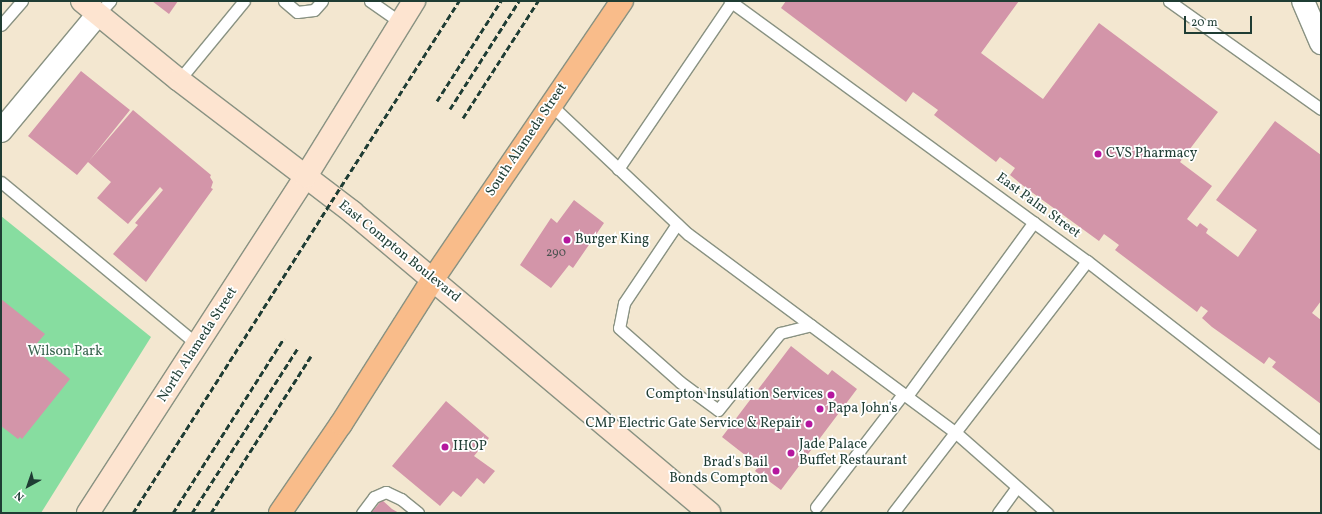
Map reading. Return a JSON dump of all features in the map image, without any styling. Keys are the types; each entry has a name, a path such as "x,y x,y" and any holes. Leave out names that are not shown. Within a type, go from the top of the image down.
{"main road":[{"path":"306,176 414,1"},
{"name":"South Alameda Street","path":"433,279 622,1"},
{"name":"East Compton Boulevard","path":"97,5 179,80 306,176 433,279 709,513"},
{"name":"North Alameda Street","path":"88,513 306,176"},
{"path":"280,513 341,424 433,279"}],"street":[{"path":"1303,1 1321,43"},
{"path":"1,131 97,5"}],"lane":[{"path":"1,25 22,1"},
{"path":"179,80 244,1"},
{"path":"284,1 297,12 314,10 322,1"},
{"path":"370,1 401,23"},
{"path":"618,169 731,1"},
{"name":"East Palm Street","path":"731,1 1087,261 1321,443"},
{"path":"1169,1 1321,108"},
{"path":"551,105 677,224 955,432 1047,513"},
{"path":"1,182 198,344"},
{"path":"816,507 905,395 1034,222"},
{"path":"677,224 624,303 619,328 680,382 718,410 780,333 811,325"},
{"path":"893,513 1087,261"},
{"path":"998,513 1017,487"},
{"path":"362,513 374,497 386,492 401,499 418,513"}],"green space":[{"name":"Wilson Park","path":"1,216 151,337 41,513 1,513"}],"building":[{"path":"152,1 178,1 169,14"},
{"path":"786,1 1019,1 981,53 1043,99 1099,23 1218,112 1180,162 1212,186 1187,219 1197,227 1200,223 1208,229 1206,233 1238,257 1257,230 1216,200 1275,121 1321,155 1321,301 1312,313 1321,320 1321,404 1272,367 1276,362 1269,357 1264,364 1212,327 1202,318 1208,311 1201,306 1197,312 1115,250 1119,245 1104,234 1099,241 1026,188 1010,175 1015,168 1000,157 996,162 934,115 938,110 913,92 906,102 781,8"},
{"path":"81,71 130,110 89,161 133,110 211,175 210,177 213,182 211,188 213,189 146,282 113,254 138,225 135,223 163,190 160,187 128,224 97,198 111,182 88,162 77,175 28,136"},
{"path":"574,200 604,223 573,268 569,265 551,288 520,265 551,218 557,223"},
{"path":"1,299 45,334 33,348 70,379 22,439 20,437 18,439 1,426"},
{"path":"791,346 828,375 832,370 857,389 781,490 755,471 759,466 722,437"},
{"name":"IHOP","path":"446,401 489,438 474,456 495,471 484,484 477,478 461,497 453,491 440,506 392,466"},
{"path":"382,500 392,509 399,513 371,513"}],"railway":[{"path":"133,513 459,1"},
{"path":"437,101 501,1"},
{"path":"450,109 519,1"},
{"path":"463,118 538,1"},
{"path":"173,513 284,338"},
{"path":"192,513 298,348"},
{"path":"211,513 311,356"}],"place":[{"name":"CVS Pharmacy","path":"1098,154"},
{"name":"Burger King","path":"567,240"},
{"name":"Compton Insulation Services","path":"831,395"},
{"name":"Papa John's","path":"820,409"},
{"name":"CMP Electric Gate Service & Repair","path":"809,424"},
{"name":"IHOP","path":"445,447"},
{"name":"Jade Palace Buffet Restaurant","path":"791,453"},
{"name":"Brad's Bail Bonds Compton","path":"776,471"}]}
